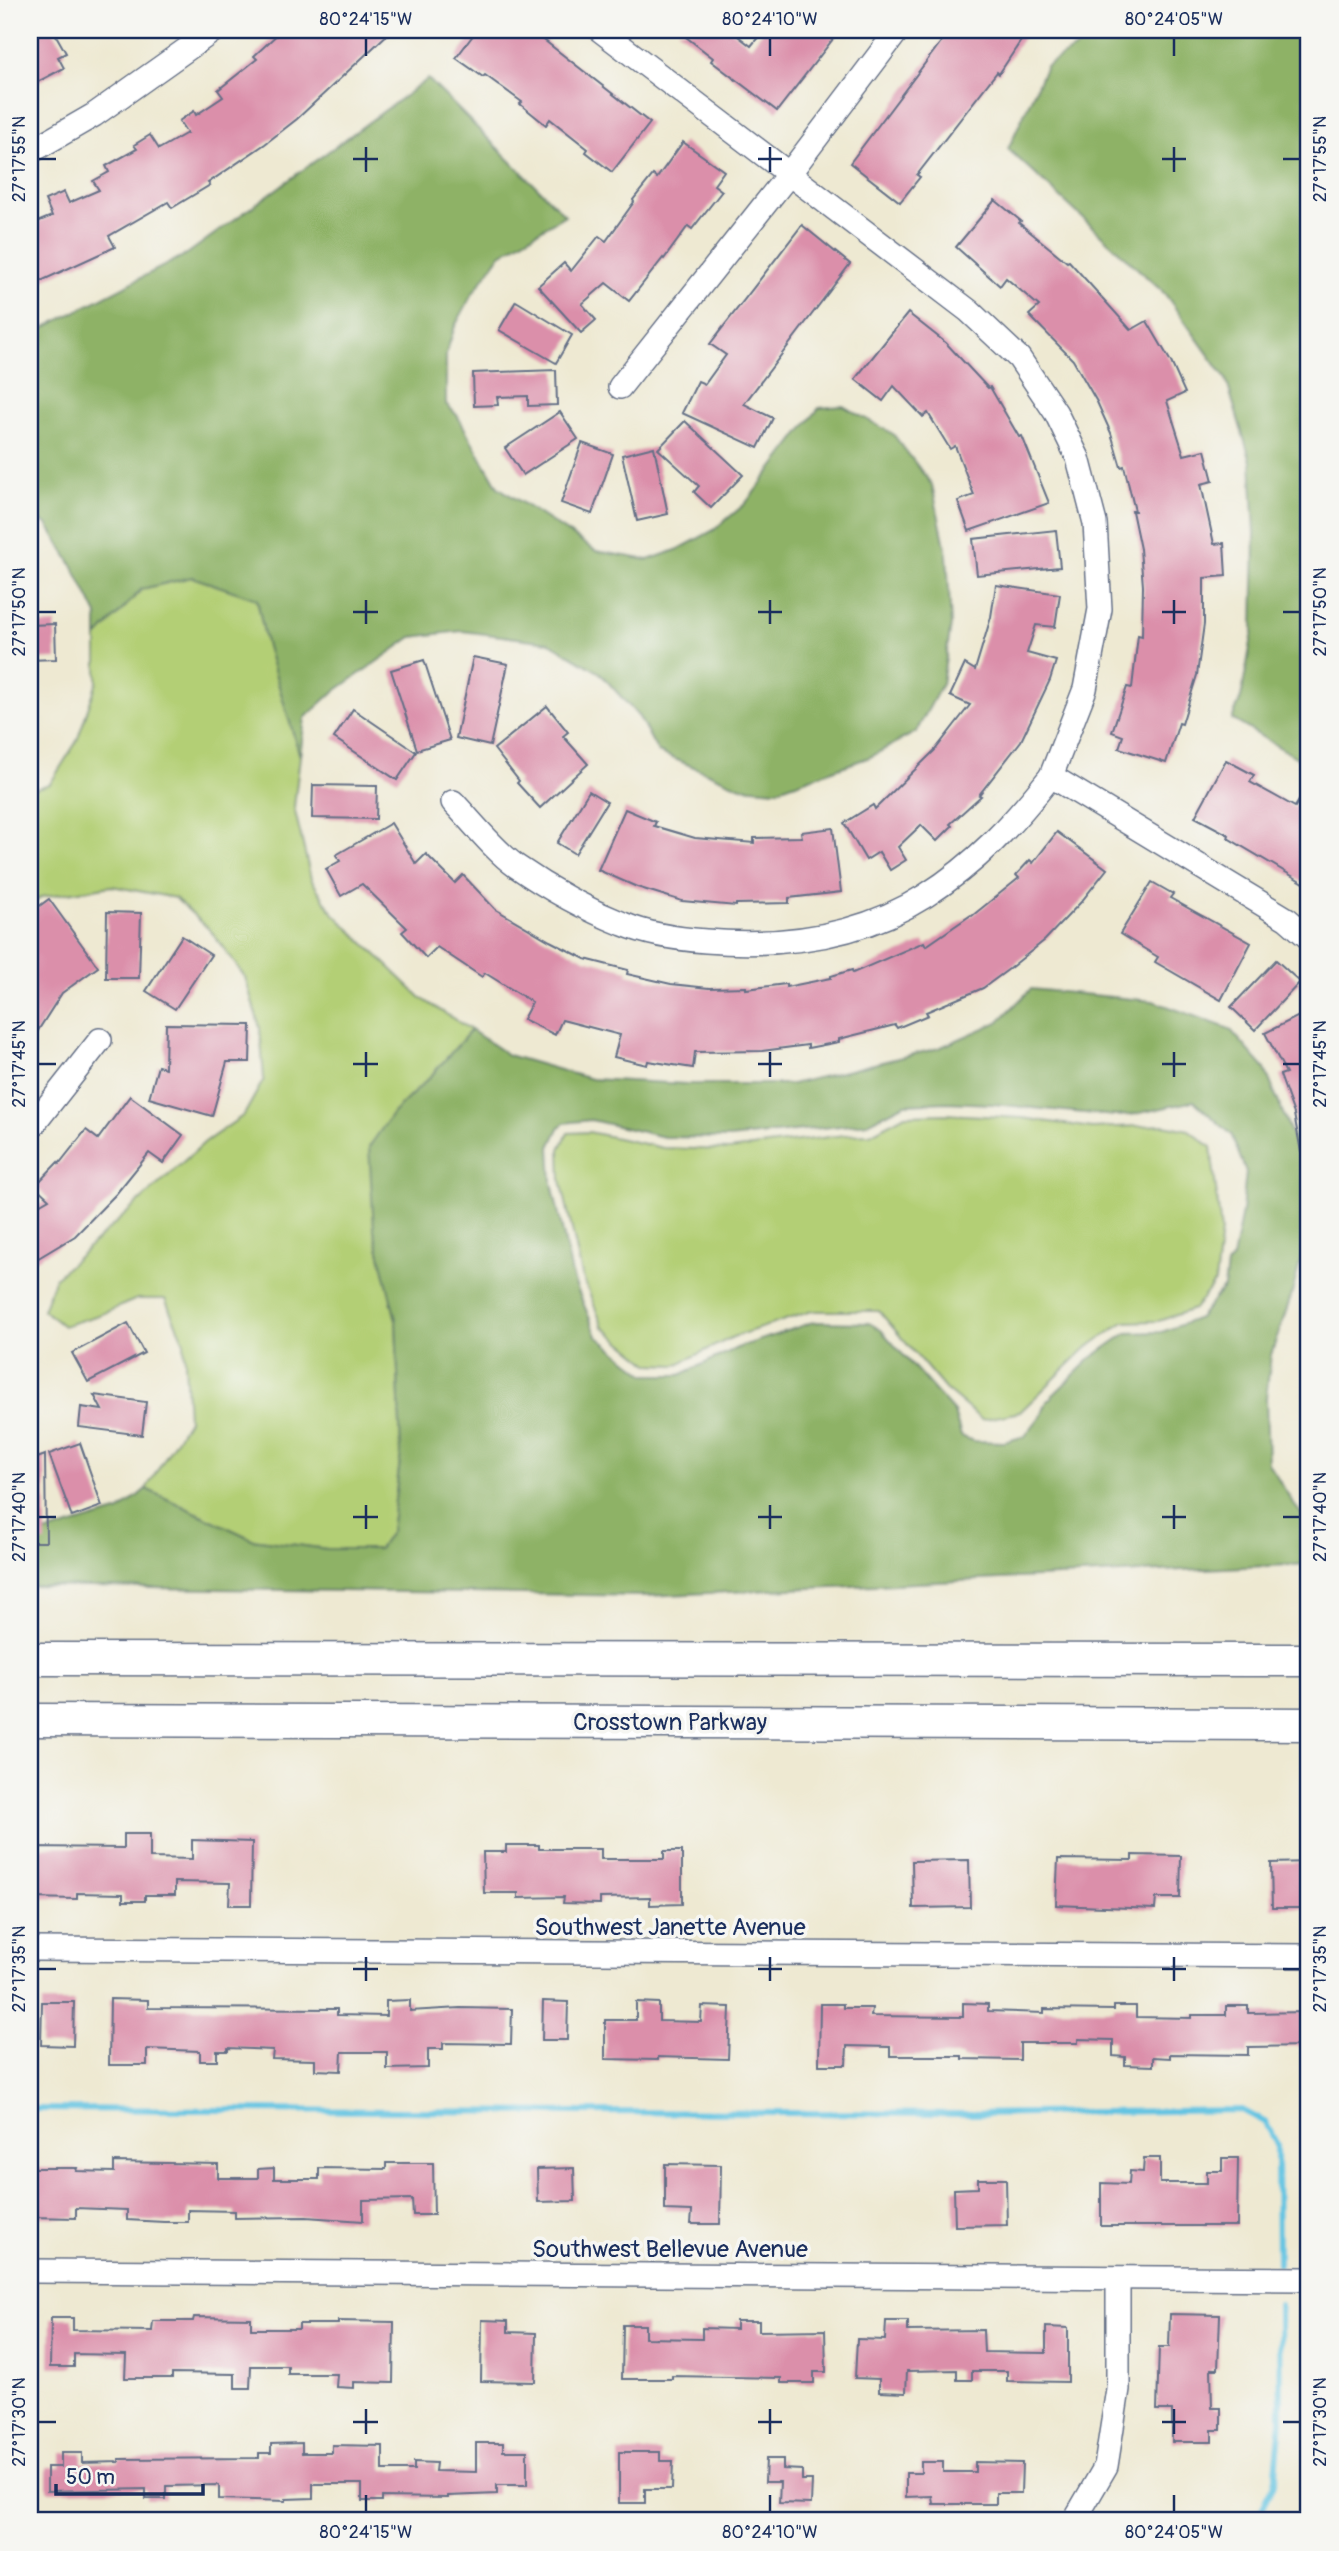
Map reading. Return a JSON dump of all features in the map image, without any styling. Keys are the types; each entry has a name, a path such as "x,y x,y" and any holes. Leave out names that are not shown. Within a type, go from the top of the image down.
{"main road":[{"path":"30,1659 1309,1660"},
{"name":"Crosstown Parkway","path":"30,1720 1309,1724"}],"street":[{"path":"30,152 94,116 214,30"},
{"path":"453,802 513,864 563,896 625,925 675,938 751,944 803,941 870,924 923,897 968,864 1012,824 1051,776 1085,690 1100,609 1096,523 1078,458 1056,413 1019,358 970,311 600,30"},
{"path":"620,387 789,174 898,30"},
{"path":"1051,776 1287,919 1309,938"},
{"path":"30,1129 100,1040"},
{"name":"Southwest Janette Avenue","path":"30,1949 1309,1956"},
{"name":"Southwest Bellevue Avenue","path":"30,2271 1309,2278"},
{"path":"1074,2521 1106,2466 1118,2389 1118,2278"}],"green space":[{"path":"1105,30 1309,30 1309,765 1232,719 1241,698 1253,631 1255,534 1251,462 1226,379 1165,294 1008,149 1046,66"},
{"path":"428,79 565,215 501,254 473,293 455,326 446,354 446,404 457,415 498,487 596,551 648,560 679,549 714,530 745,504 819,408 843,406 893,434 932,485 947,555 951,625 942,684 916,732 870,757 776,790 741,787 658,752 639,717 600,673 548,642 462,631 412,637 331,694 305,718 300,756 266,643 257,599 192,577 142,589 97,637 97,615 74,568 47,524 30,516 30,335 187,254"},
{"path":"192,577 257,599 266,643 300,756 294,807 311,879 332,912 421,998 471,1030 431,1076 393,1113 374,1230 396,1320 401,1453 391,1531 379,1549 327,1549 252,1539 146,1489 188,1420 184,1342 165,1299 137,1299 63,1326 43,1310 55,1278 205,1142 244,1115 264,1079 260,1028 245,977 210,930 175,898 112,886 41,897 30,907 30,790 50,784 77,741 97,682 97,637 142,589"},
{"path":"1031,989 1153,1001 1230,1029 1265,1069 1303,1162 1309,1229 1291,1297 1271,1355 1266,1398 1268,1463 1309,1523 1309,1564 646,1596 30,1586 30,1534 42,1534 120,1511 146,1489 252,1539 327,1549 379,1549 391,1531 401,1453 396,1320 374,1230 369,1147 393,1113 431,1076 471,1030 508,1055 591,1079 687,1084 792,1084 939,1048 998,1022","holes":["1194,1101 1231,1134 1246,1172 1242,1211 1233,1258 1227,1265 1224,1287 1199,1318 1162,1332 1127,1333 1091,1358 1047,1401 1042,1414 1025,1436 1004,1442 973,1441 961,1436 954,1412 881,1330 869,1323 813,1322 737,1348 680,1375 646,1375 597,1336 573,1279 552,1183 550,1147 564,1123 591,1120 664,1137 729,1138 868,1123 905,1104 946,1102 1115,1116"]},
{"path":"905,1115 1022,1118 1092,1128 1164,1125 1189,1130 1211,1147 1221,1231 1215,1282 1194,1309 1159,1321 1124,1322 1085,1349 1020,1412 982,1420 945,1389 879,1311 812,1311 733,1337 676,1365 649,1364 603,1327 582,1275 561,1180 560,1149 568,1133 589,1132 663,1148 729,1150 870,1134"}],"building":[{"path":"30,30 53,30 66,53 58,57 64,68 30,86"},
{"path":"282,30 392,30 297,119 208,183 210,185 172,208 168,202 109,236 115,247 30,286 30,225 52,216 45,200 64,192 69,203 99,190 93,181 109,172 106,166 137,149 134,145 150,135 159,149 187,133 179,121 194,111 196,115 223,97 218,90 257,59 254,56"},
{"path":"477,30 531,30 650,123 612,172 550,119 546,125 520,104 522,102 456,58"},
{"path":"677,30 730,30 751,46 764,30 840,30 777,111 711,61 713,58"},
{"path":"950,30 1028,30 999,74 997,72 917,175 920,177 900,202 850,163"},
{"path":"683,142 724,171 714,185 722,191 692,229 688,226 629,301 606,283 582,304 596,320 581,333 538,286 564,263 571,271 599,236 606,241 633,200 653,175 657,178"},
{"path":"995,200 1021,221 1019,223 1069,261 1131,330 1147,321 1185,393 1167,401 1184,455 1205,450 1213,481 1201,484 1214,544 1224,543 1226,576 1204,578 1204,624 1197,675 1182,724 1179,723 1166,763 1119,748 1123,736 1112,732 1127,687 1132,688 1138,635 1142,636 1143,586 1140,549 1132,511 1135,511 1124,466 1121,467 1111,433 1073,360 1029,315 1039,306 1006,278 1000,286 956,247"},
{"path":"802,225 850,264 744,404 773,418 758,448 682,413 698,381 705,384 726,355 710,344"},
{"path":"516,301 572,335 556,363 499,330"},
{"path":"908,313 946,343 988,388 990,387 1019,437 1022,436 1049,503 969,531 958,501 974,495 955,446 950,449 928,413 923,417 894,386 883,401 855,379"},
{"path":"556,370 557,405 528,406 528,396 497,397 498,405 474,406 473,373"},
{"path":"560,412 578,439 523,475 505,448"},
{"path":"685,421 743,475 711,508 694,492 699,486 658,449"},
{"path":"582,443 613,454 592,514 561,503"},
{"path":"654,447 668,514 637,521 622,455"},
{"path":"1056,530 1060,567 977,575 973,539"},
{"path":"996,585 1060,594 1055,627 1036,625 1027,653 1056,661 1050,680 1021,741 979,795 981,796 950,824 952,826 937,841 921,825 898,847 906,860 890,870 879,852 866,860 844,823 873,805 875,809 935,750 970,705 950,696 965,664 975,670 991,617"},
{"path":"55,624 56,659 30,660 30,625"},
{"path":"473,657 508,664 490,746 456,738"},
{"path":"424,660 450,740 417,750 391,670"},
{"path":"547,706 568,732 563,736 588,764 540,808 517,783 519,781 494,749"},
{"path":"353,709 416,752 397,780 334,738"},
{"path":"1226,760 1254,775 1250,782 1295,807 1309,784 1309,886 1228,838 1229,835 1195,817"},
{"path":"313,785 377,786 376,819 312,818"},
{"path":"589,791 607,802 575,854 557,843"},
{"path":"625,809 656,822 654,826 695,838 754,843 754,838 802,837 801,832 833,828 841,892 789,898 789,903 736,906 682,901 637,887 598,870"},
{"path":"391,823 416,864 426,854 455,883 463,875 495,909 550,941 585,959 628,970 627,974 671,984 709,988 746,989 786,984 786,987 831,978 852,970 853,973 924,942 926,946 972,916 1019,878 1016,875 1030,860 1033,863 1057,832 1107,869 1081,902 1045,940 983,988 926,1012 928,1015 897,1028 895,1025 839,1039 839,1042 808,1048 808,1045 762,1051 695,1052 693,1068 648,1061 647,1065 614,1057 620,1035 562,1020 555,1035 523,1019 532,1002 485,973 482,977 437,947 426,958 402,932 407,928 362,884 341,896 326,869 340,861 336,855"},
{"path":"1152,882 1173,894 1170,898 1251,943 1221,1000 1155,962 1158,957 1120,934"},
{"path":"49,899 98,967 62,993 30,1043 30,913"},
{"path":"107,912 141,913 139,978 106,978"},
{"path":"182,936 211,955 175,1009 146,991"},
{"path":"1276,960 1300,982 1255,1030 1231,1007"},
{"path":"1309,1011 1309,1151 1301,1152 1294,1114 1280,1075 1286,1073 1265,1033"},
{"path":"166,1024 251,1025 250,1062 227,1062 212,1116 149,1098 158,1066 165,1068"},
{"path":"130,1096 183,1135 163,1163 149,1153 116,1194 75,1236 30,1263 30,1210 49,1199 35,1186 58,1162 59,1164 86,1130 98,1139"},
{"path":"128,1323 144,1353 88,1382 72,1353"},
{"path":"94,1395 146,1402 142,1435 79,1427 81,1407 102,1410"},
{"path":"80,1443 102,1506 72,1517 49,1454"},
{"path":"45,1455 46,1542 30,1542 30,1461"},
{"path":"124,1834 150,1834 150,1858 192,1859 192,1840 252,1842 251,1905 229,1905 230,1883 175,1882 175,1895 145,1895 145,1901 123,1901 123,1894 77,1893 77,1899 30,1898 30,1847 124,1848"},
{"path":"506,1845 539,1845 539,1849 601,1849 601,1859 664,1859 664,1851 682,1851 682,1904 650,1905 650,1897 600,1898 600,1904 563,1903 564,1897 518,1898 518,1893 484,1893 483,1852 506,1852"},
{"path":"1132,1855 1181,1856 1180,1898 1156,1898 1155,1909 1056,1905 1058,1859 1132,1860"},
{"path":"969,1860 970,1907 913,1908 912,1861"},
{"path":"1309,1862 1309,1908 1272,1908 1271,1863"},
{"path":"110,1999 148,2000 148,2008 337,2009 337,2015 386,2016 386,2001 410,2000 410,2011 512,2009 511,2044 443,2043 443,2049 428,2049 428,2068 387,2069 387,2052 342,2052 341,2071 315,2070 315,2060 272,2059 273,2050 228,2048 228,2051 217,2051 217,2061 200,2061 200,2051 147,2049 147,2065 109,2065"},
{"path":"543,2001 568,2002 567,2040 542,2040"},
{"path":"42,2002 74,2002 73,2046 41,2045"},
{"path":"636,2002 659,2003 659,2021 701,2022 702,2006 730,2007 728,2059 605,2059 605,2020 636,2020"},
{"path":"963,2003 988,2004 988,2011 1044,2013 1044,2009 1114,2010 1114,2006 1136,2006 1136,2017 1192,2018 1192,2015 1226,2015 1226,2006 1248,2006 1248,2013 1309,2012 1309,2041 1306,2041 1306,2046 1248,2047 1248,2055 1170,2054 1170,2058 1153,2057 1153,2066 1125,2065 1125,2057 1113,2056 1113,2040 1078,2039 1078,2043 1020,2043 1020,2060 962,2059 962,2056 890,2056 890,2047 847,2046 846,2065 819,2065 820,2004 843,2004 843,2008 872,2008 871,2016 963,2017"},
{"path":"1144,2158 1160,2158 1160,2183 1207,2183 1207,2171 1222,2171 1222,2158 1238,2158 1237,2226 1101,2226 1101,2183 1129,2184 1130,2171 1143,2172"},
{"path":"114,2162 218,2164 218,2178 258,2178 258,2169 274,2168 274,2179 319,2179 319,2168 386,2169 386,2163 433,2163 434,2215 413,2215 412,2199 363,2200 363,2221 306,2217 235,2218 235,2211 188,2210 188,2222 164,2222 127,2220 127,2210 76,2208 76,2218 30,2217 30,2168 77,2168 76,2171 114,2172"},
{"path":"665,2164 721,2165 720,2224 691,2224 692,2211 665,2210"},
{"path":"574,2168 575,2201 538,2202 537,2169"},
{"path":"978,2179 1006,2179 1007,2225 955,2226 954,2189 978,2188"},
{"path":"1170,2314 1220,2315 1218,2369 1211,2369 1212,2408 1221,2408 1221,2430 1212,2430 1212,2442 1172,2442 1172,2410 1157,2410 1159,2347 1169,2347"},
{"path":"194,2317 251,2318 251,2329 299,2329 299,2324 338,2324 338,2321 394,2322 393,2383 354,2382 354,2388 336,2387 337,2374 288,2374 288,2366 251,2366 250,2388 235,2388 235,2374 172,2373 172,2378 125,2378 126,2355 74,2354 74,2367 50,2367 51,2318 73,2318 73,2330 152,2331 153,2321 193,2321"},
{"path":"482,2320 508,2321 508,2332 536,2333 535,2382 481,2381"},
{"path":"736,2321 759,2321 759,2331 825,2330 826,2372 814,2372 814,2383 781,2383 781,2378 672,2376 672,2379 622,2379 623,2325 645,2325 645,2338 702,2339 702,2328 736,2329"},
{"path":"886,2321 908,2321 908,2331 983,2330 984,2352 1046,2353 1046,2327 1068,2328 1068,2382 1007,2381 1007,2371 972,2371 972,2380 957,2380 957,2370 907,2371 906,2393 879,2392 879,2379 855,2378 857,2339 885,2340"},
{"path":"302,2443 302,2453 332,2453 332,2445 383,2446 383,2470 414,2470 414,2462 436,2463 435,2471 476,2472 476,2443 503,2443 503,2451 527,2451 527,2485 497,2485 497,2494 448,2498 382,2497 382,2501 362,2501 362,2484 313,2484 313,2498 286,2501 219,2499 219,2485 166,2486 166,2499 146,2499 146,2489 47,2491 47,2467 61,2467 61,2453 82,2453 82,2463 119,2462 119,2459 259,2458 259,2453 271,2453 271,2444"},
{"path":"619,2452 660,2452 660,2461 673,2461 672,2489 645,2489 645,2503 619,2503"},
{"path":"766,2459 783,2459 783,2469 802,2470 802,2480 812,2480 811,2504 779,2503 780,2482 765,2482"},
{"path":"921,2462 943,2462 943,2472 975,2472 975,2462 1022,2463 1021,2493 996,2493 996,2504 933,2504 932,2496 906,2497 906,2473 921,2473"}],"waterway":[{"path":"30,2109 964,2114 1242,2110 1266,2123 1277,2145 1278,2264"},
{"path":"1256,2521 1273,2487 1276,2474 1281,2421 1280,2305"}]}
